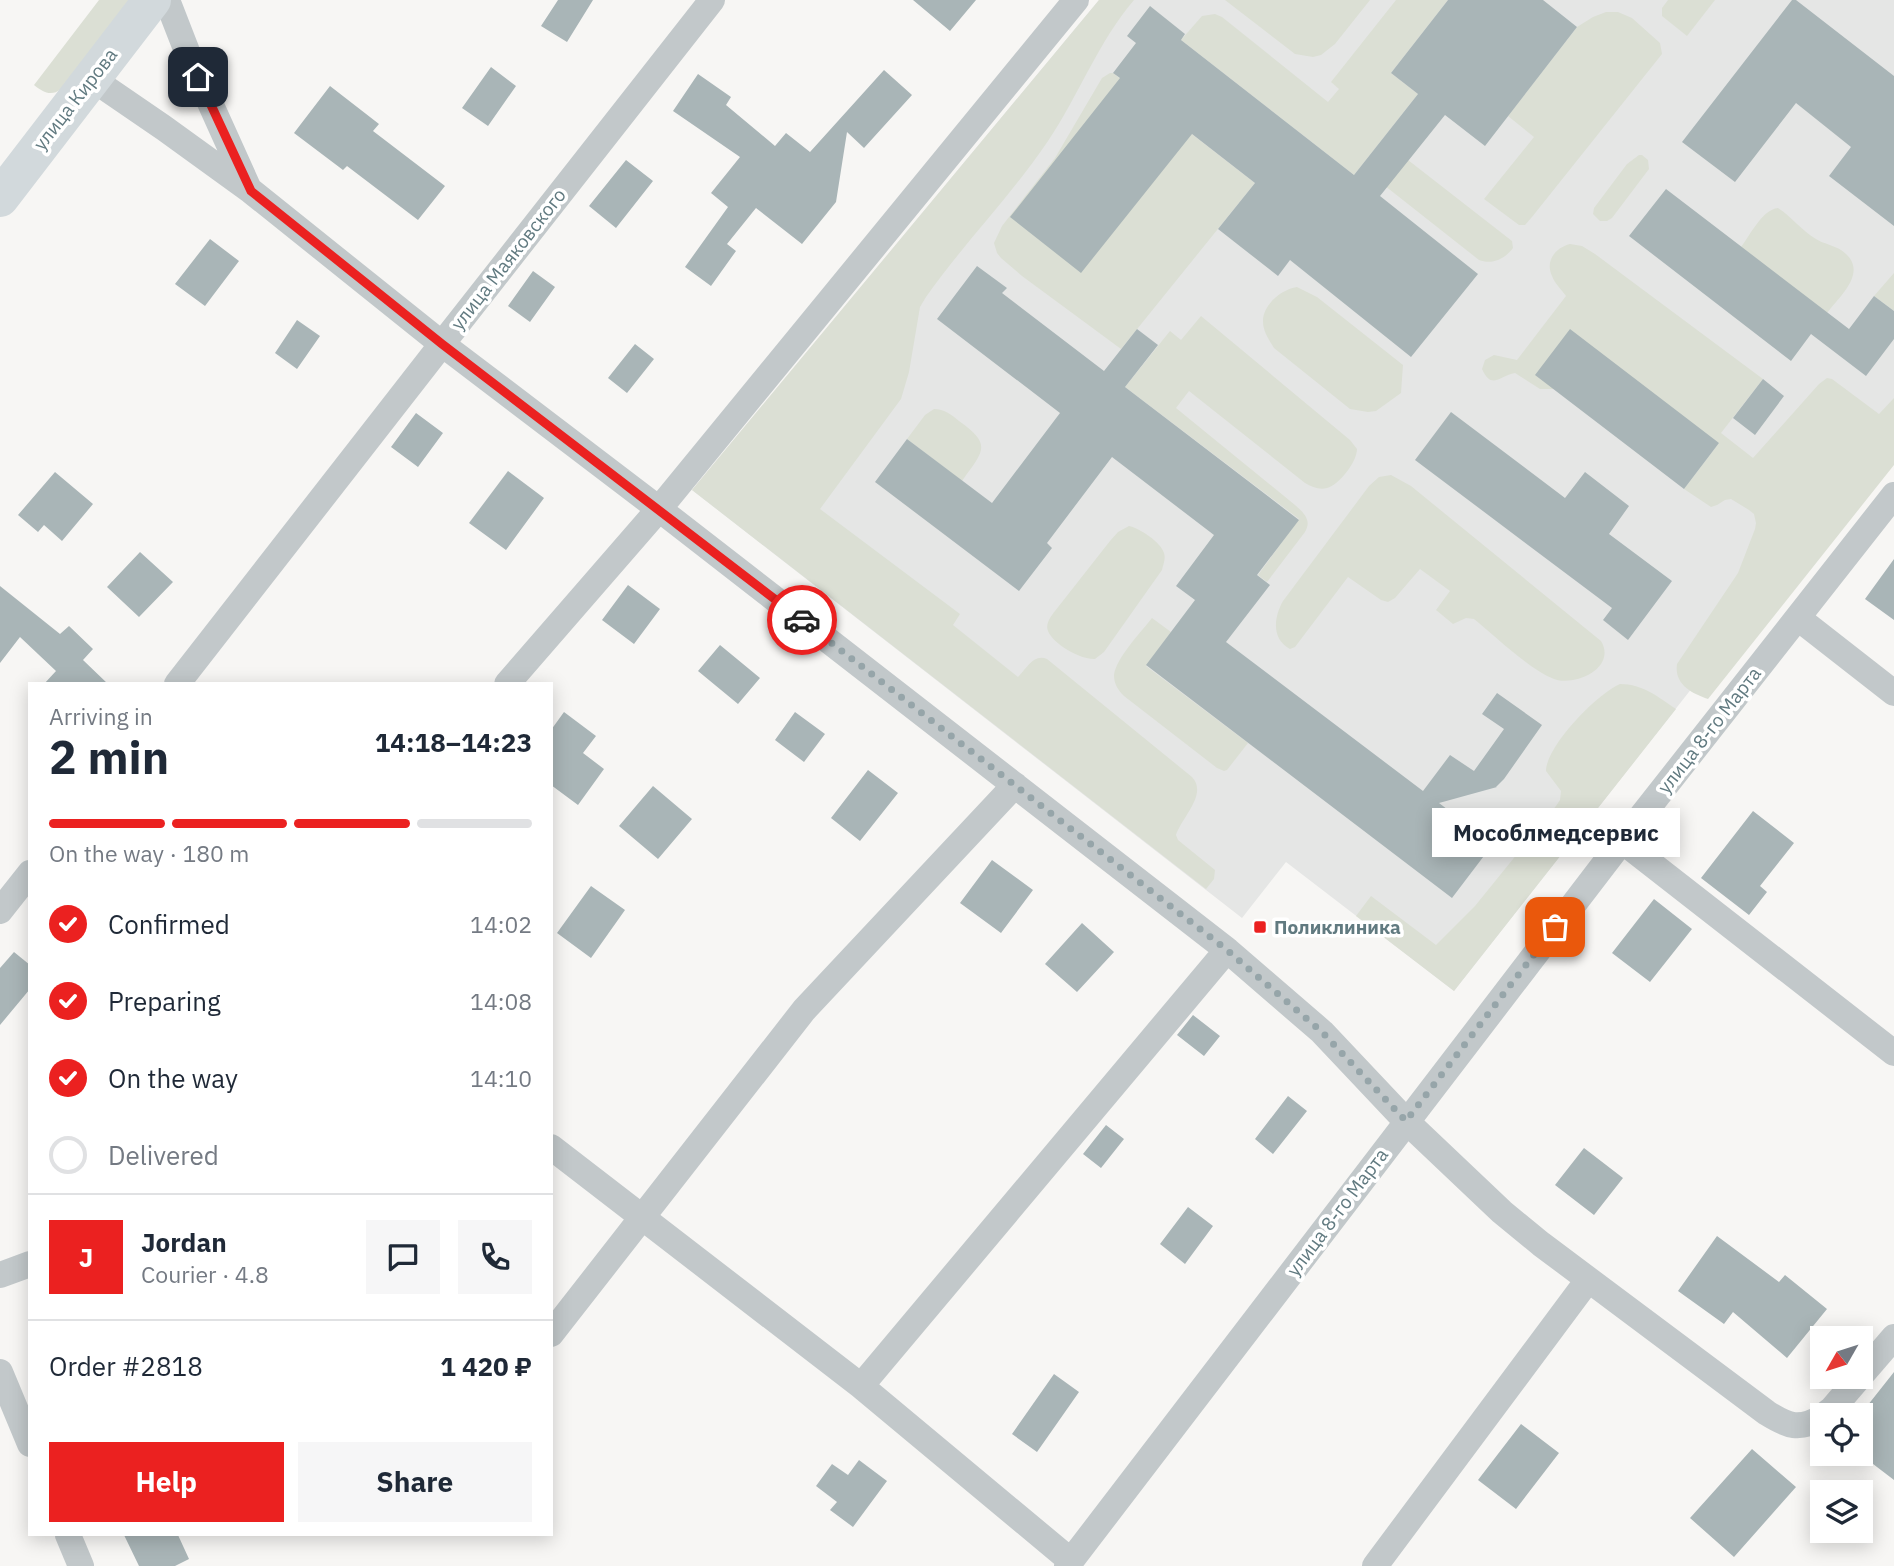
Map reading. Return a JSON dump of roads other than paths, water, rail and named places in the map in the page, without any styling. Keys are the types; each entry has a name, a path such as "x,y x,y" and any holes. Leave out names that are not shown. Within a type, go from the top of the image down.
{"street":[{"name":"улица Кирова","path":"0,198 152,0"},
{"path":"167,0 188,54 251,191"},
{"name":"улица Маяковского","path":"179,682 712,0"},
{"path":"509,682 659,509 1076,0"},
{"path":"91,78 251,191 442,344 1227,950 1322,1032 1406,1121 1482,1195 1520,1227 1767,1413 1795,1426 1810,1423"},
{"name":"улица 8-го Марта","path":"1069,1564 1622,841 1894,495"},
{"path":"1798,618 1894,693"},
{"path":"553,1331 804,1010 1015,785"},
{"path":"1622,841 1894,1053"},
{"path":"0,911 28,876"},
{"path":"862,1386 1227,950"},
{"path":"553,1149 862,1386 1069,1564"},
{"path":"0,1275 28,1265"},
{"path":"1375,1566 1588,1280"},
{"path":"1837,1403 1894,1337"},
{"path":"0,1372 28,1439"},
{"path":"68,1536 81,1566"}],"place":[{"name":"Поликлиника","path":"1260,927"},
{"name":"Мособлмедсервис","path":"1555,927"}]}
